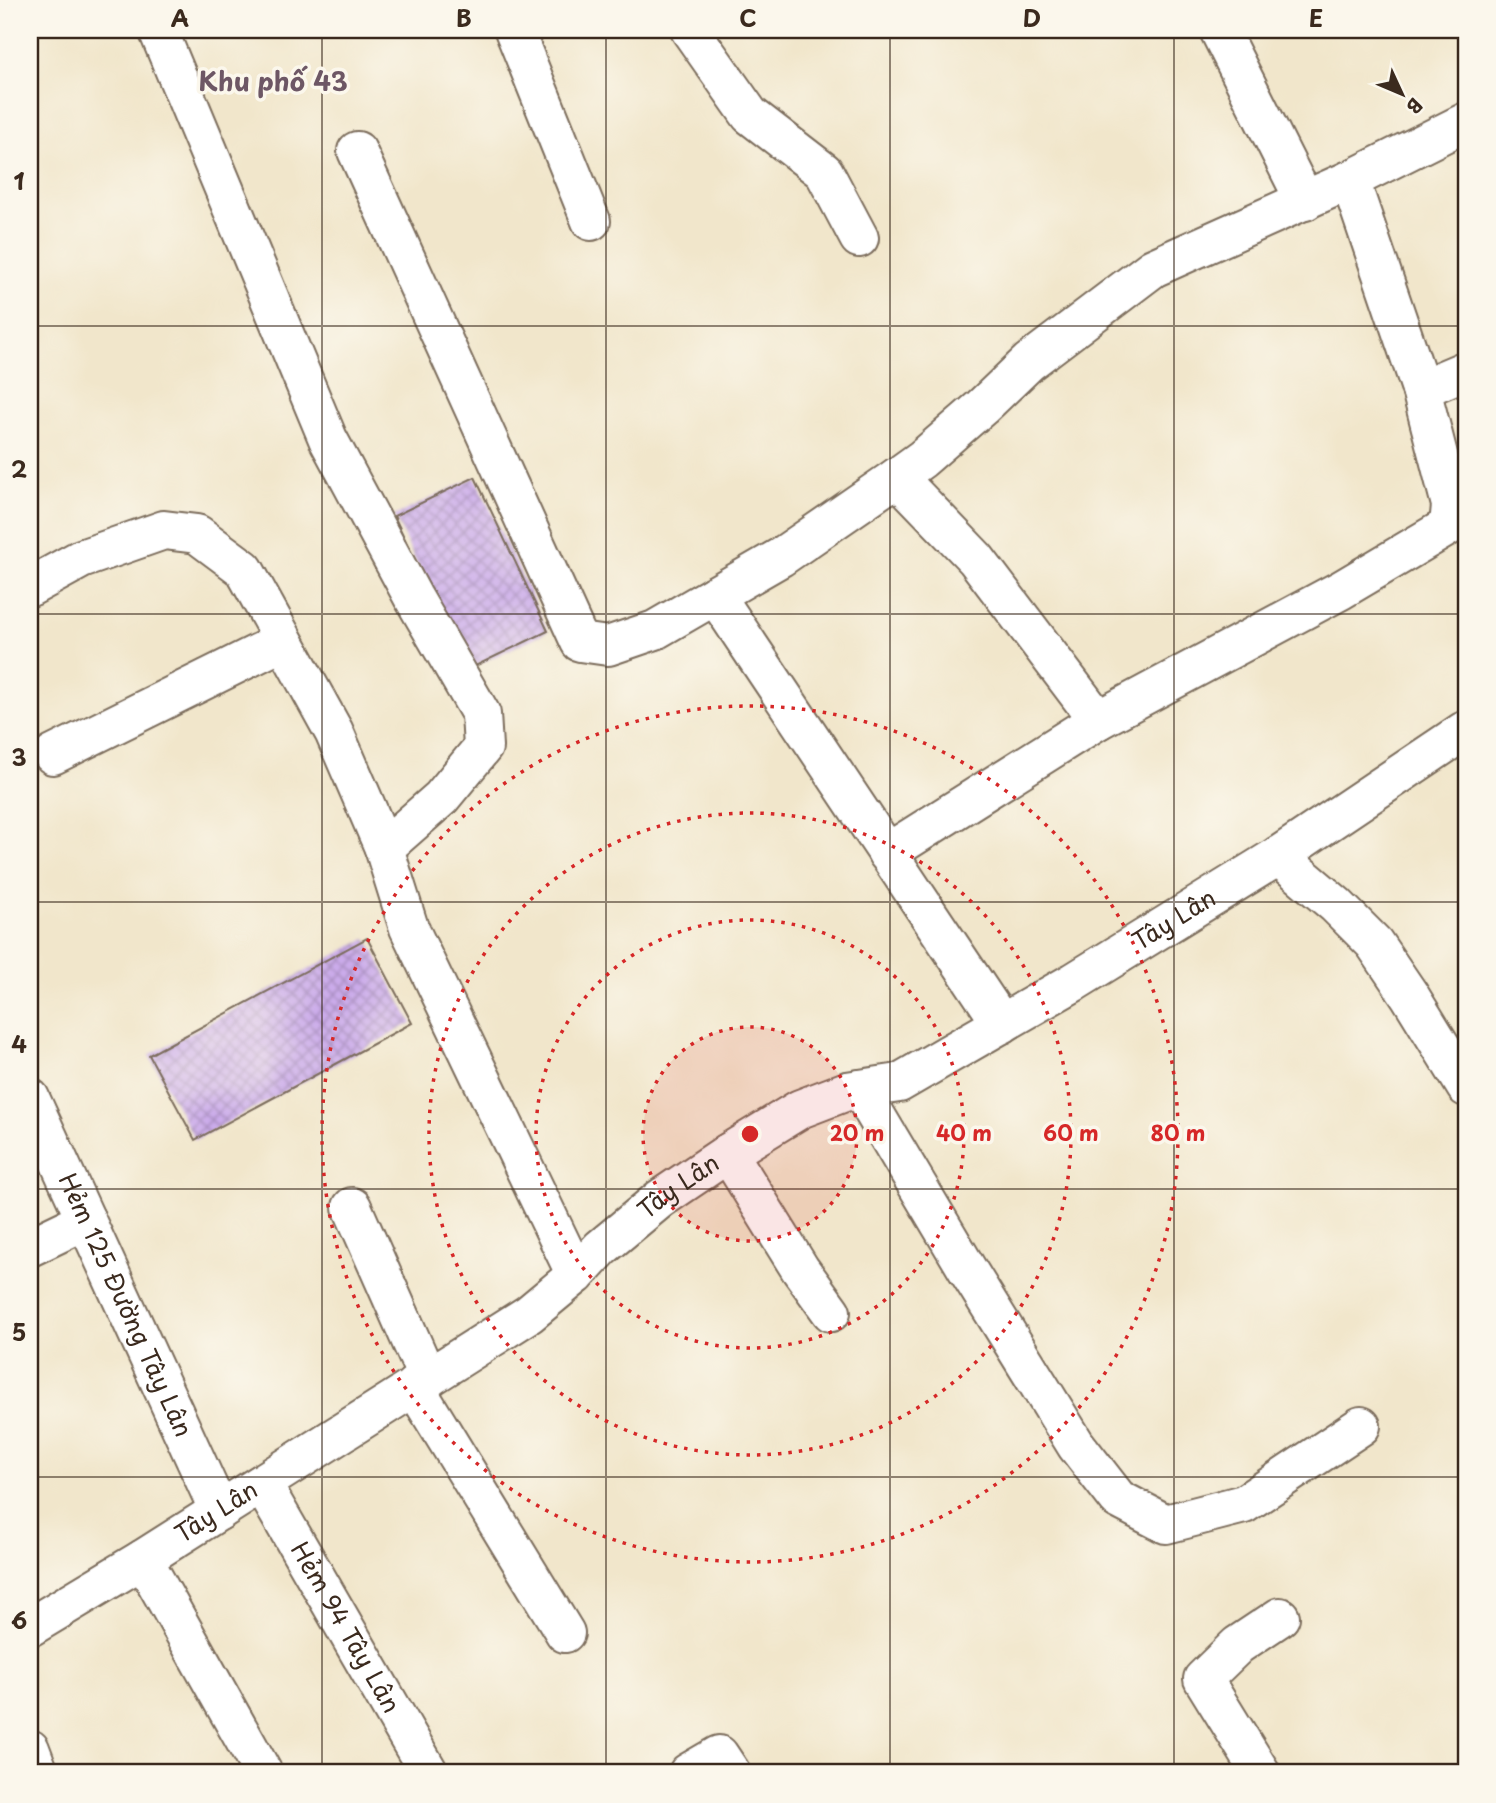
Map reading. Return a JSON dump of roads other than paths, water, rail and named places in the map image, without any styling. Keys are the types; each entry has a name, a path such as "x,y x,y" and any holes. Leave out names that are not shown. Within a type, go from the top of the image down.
{"street":[{"path":"158,30 328,439 412,597 481,715 483,747 441,798 384,848"},
{"path":"514,30 591,220"},
{"path":"690,30 750,115 824,172 859,238"},
{"path":"1219,30 1305,201"},
{"path":"357,151 580,642 608,646 655,629 781,557 897,477 982,407 1029,362 1153,268 1305,201 1466,122"},
{"path":"887,853 1098,720 1341,590 1449,526 1451,505 1421,389 1350,180"},
{"path":"1421,389 1466,370"},
{"path":"897,477 976,559 1098,720"},
{"path":"30,587 81,559 164,530 197,534 244,569 334,732 384,848 409,928 576,1275"},
{"path":"715,595 1002,1024"},
{"path":"53,755 283,641"},
{"name":"Tây Lân","path":"30,1627 143,1559 529,1314 660,1199 728,1153 800,1109 847,1091 899,1083 1002,1024 1278,856 1464,731"},
{"path":"1278,856 1336,905 1374,943 1466,1087"},
{"path":"860,1089 1076,1445 1118,1499 1167,1524 1244,1504 1361,1426"},
{"name":"Hẻm 125 Đường Tây Lân","path":"30,1098 219,1511"},
{"path":"728,1153 800,1269 831,1312"},
{"path":"352,1207 421,1383 565,1633"},
{"path":"30,1248 86,1220"},
{"name":"Hẻm 94 Tây Lân","path":"262,1484 429,1773"},
{"path":"143,1559 263,1773"},
{"path":"1261,1773 1203,1679 1238,1645 1280,1617"},
{"path":"30,1749 39,1773"},
{"path":"688,1773 719,1755 731,1773"}],"district":[{"name":"Khu phố 43","path":"273,82"}]}
